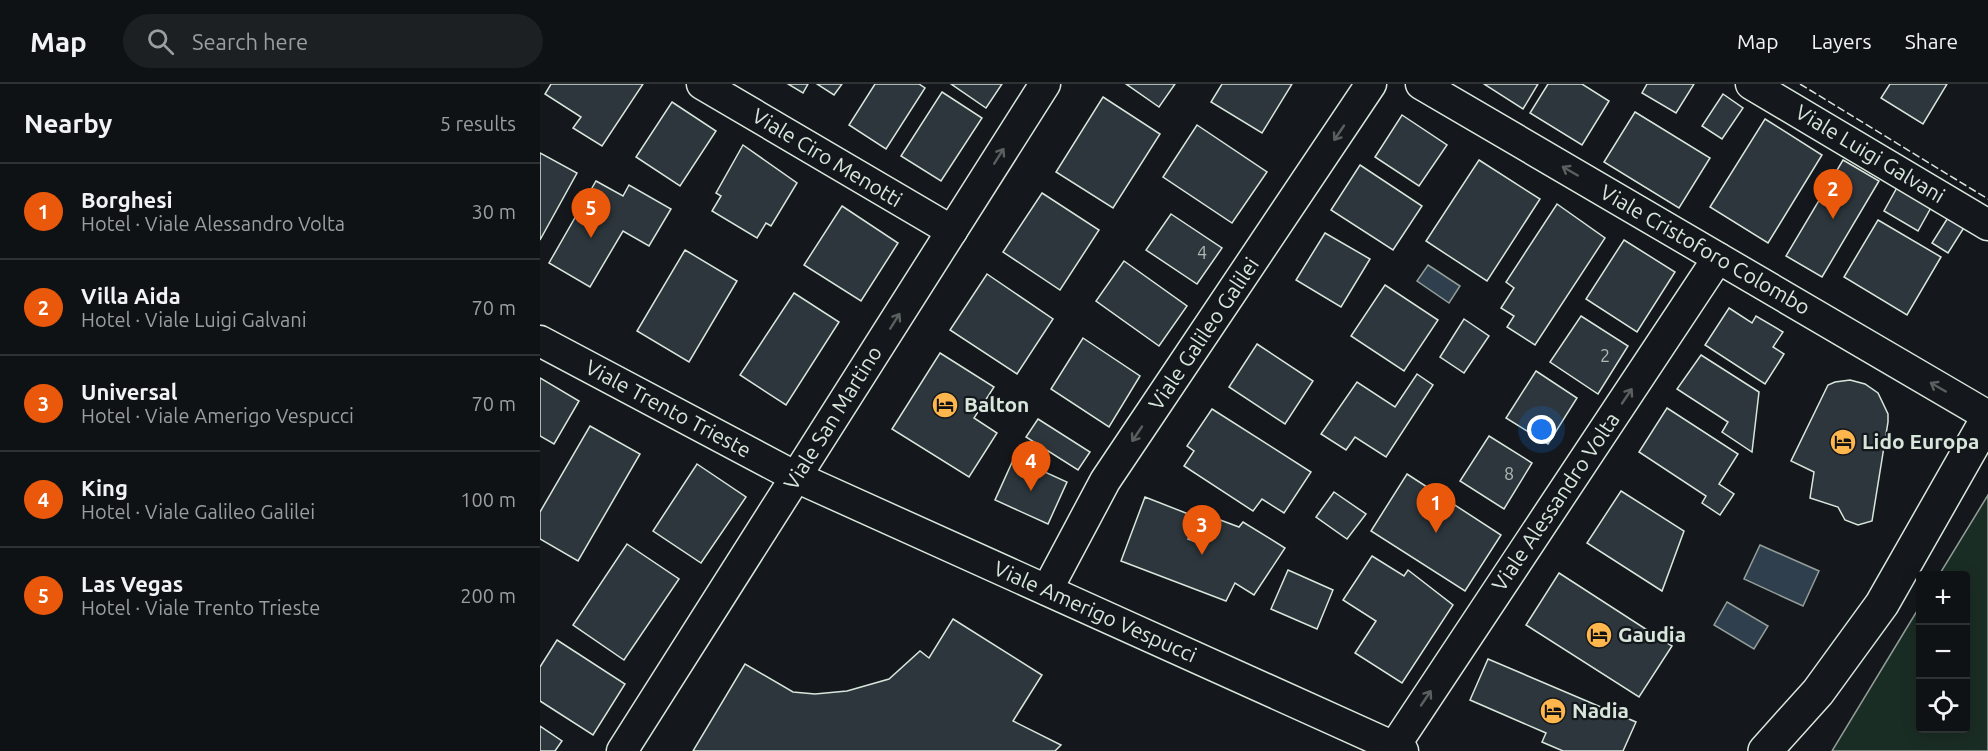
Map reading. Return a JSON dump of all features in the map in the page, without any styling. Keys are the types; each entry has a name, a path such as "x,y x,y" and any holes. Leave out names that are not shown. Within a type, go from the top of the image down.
{"street":[{"name":"Viale Ciro Menotti","path":"702,84 952,231"},
{"name":"Viale San Martino","path":"622,751 1045,84"},
{"name":"Viale Galileo Galilei","path":"1047,590 1105,482 1371,84"},
{"name":"Viale Cristoforo Colombo","path":"1421,84 1988,417"},
{"name":"Viale Luigi Galvani","path":"1751,84 1988,225"},
{"name":"Viale Alessandro Volta","path":"1397,750 1718,258"},
{"name":"Viale Trento Trieste","path":"540,341 796,477"},
{"path":"1765,751 1818,692 1882,604 1988,417"},
{"name":"Viale Amerigo Vespucci","path":"796,477 1397,750"}],"green space":[{"path":"1988,495 1988,751 1832,751 1916,613 1916,733 1970,733 1970,571 1941,571"}],"water":[{"path":"1428,265 1460,286 1449,303 1417,281"},
{"path":"1760,545 1819,571 1803,606 1744,579"},
{"path":"1727,602 1768,626 1754,649 1714,625"}],"building":[{"path":"551,84 643,84 602,146 573,128 581,117 545,94"},
{"path":"788,84 808,84 803,93"},
{"path":"817,84 842,84 834,95"},
{"path":"875,84 919,84 925,88 886,149 849,125"},
{"path":"951,84 1002,84 986,108"},
{"path":"1126,84 1175,84 1159,107"},
{"path":"1222,84 1292,84 1262,133 1211,102"},
{"path":"1484,84 1538,84 1523,109"},
{"path":"1548,84 1582,84 1609,101 1582,145 1530,113"},
{"path":"1647,84 1694,84 1676,113 1642,93"},
{"path":"1890,84 1947,84 1923,124 1881,98"},
{"path":"942,92 982,118 941,181 901,156"},
{"path":"1723,94 1743,108 1722,139 1702,126"},
{"path":"1103,97 1160,134 1113,208 1056,172"},
{"path":"672,102 716,131 680,186 636,157"},
{"path":"1635,112 1710,158 1679,208 1604,162"},
{"path":"1402,115 1447,145 1419,186 1375,157"},
{"path":"1765,119 1822,155 1768,243 1710,207"},
{"path":"1197,125 1267,172 1232,223 1163,177"},
{"path":"743,145 797,183 771,226 766,223 757,238 712,211 721,196 716,193"},
{"path":"540,153 577,173 540,240"},
{"path":"1479,160 1540,199 1487,281 1426,241"},
{"path":"1843,160 1879,181 1822,277 1786,256"},
{"path":"1360,165 1422,206 1393,250 1331,210"},
{"path":"596,181 623,196 629,185 671,209 649,246 623,231 590,287 549,263"},
{"path":"1899,184 1933,204 1918,231 1884,211"},
{"path":"1042,193 1099,230 1060,290 1003,252"},
{"path":"1557,204 1605,238 1535,345 1507,327 1514,316 1501,308 1514,288 1506,282"},
{"path":"842,206 898,243 861,301 804,265"},
{"path":"1171,214 1222,248 1197,284 1146,250"},
{"path":"1949,216 1965,226 1948,253 1932,243"},
{"path":"1878,220 1941,257 1907,315 1844,277"},
{"path":"1325,233 1370,259 1341,307 1296,280"},
{"path":"1624,240 1675,272 1637,332 1586,299"},
{"path":"685,250 737,281 689,362 637,331"},
{"path":"1124,261 1187,306 1159,346 1096,301"},
{"path":"987,274 1053,319 1017,374 950,330"},
{"path":"1385,285 1438,320 1404,371 1351,336"},
{"path":"794,293 839,322 786,405 740,375"},
{"path":"1729,308 1752,323 1756,316 1783,332 1773,347 1784,354 1765,384 1705,345"},
{"path":"1581,316 1628,346 1598,394 1550,362"},
{"path":"1464,319 1489,336 1464,373 1440,357"},
{"path":"1083,338 1140,376 1109,427 1051,389"},
{"path":"1257,344 1313,381 1285,424 1229,387"},
{"name":"Balton","path":"940,353 994,387 974,418 997,433 969,477 892,429"},
{"path":"1701,355 1759,392 1752,452 1722,432 1728,422 1677,389"},
{"path":"1536,371 1577,398 1548,444 1506,418"},
{"path":"1417,374 1433,385 1386,457 1355,437 1346,450 1321,434 1357,382 1395,407"},
{"path":"540,378 579,401 554,444 540,436"},
{"name":"Lido Europa","path":"1850,380 1865,384 1878,393 1888,414 1872,521 1858,525 1845,520 1838,507 1810,498 1814,472 1791,461 1828,385"},
{"path":"1667,408 1738,454 1719,484 1734,494 1720,515 1702,503 1706,496 1639,452"},
{"path":"1212,409 1311,472 1284,513 1262,499 1253,511 1184,466 1194,451 1187,446"},
{"path":"1038,419 1090,452 1078,470 1026,437"},
{"path":"590,426 640,454 578,561 540,539 540,512"},
{"path":"1489,436 1532,463 1504,509 1460,481"},
{"path":"1014,458 1067,482 1048,524 995,500"},
{"path":"697,464 746,497 701,563 653,531"},
{"path":"1407,474 1501,535 1465,591 1371,531"},
{"path":"1621,491 1684,531 1662,591 1587,543"},
{"path":"1334,492 1366,514 1347,539 1316,517"},
{"path":"1145,497 1196,517 1188,539 1204,545 1215,518 1239,527 1243,522 1285,548 1254,595 1235,583 1226,601 1121,561"},
{"path":"627,544 679,579 624,660 573,625"},
{"path":"1372,556 1404,576 1408,570 1453,605 1402,683 1355,653 1376,621 1343,600"},
{"path":"1288,570 1333,590 1317,629 1271,609"},
{"name":"Gaudia","path":"1559,573 1672,646 1639,697 1526,625"},
{"path":"953,619 1042,675 1013,721 1061,745 1055,751 693,751 745,664 793,692 815,694 847,691 889,679 920,651 929,658"},
{"path":"557,640 625,684 593,735 540,701 540,667"},
{"name":"Nadia","path":"1488,659 1636,722 1623,751 1563,751 1542,742 1546,733 1470,700"},
{"path":"540,726 562,741 555,751 540,751"}],"fence":[{"path":"1800,84 1988,199"}],"place":[{"name":"Villa Aida","path":"1833,219"},
{"name":"Las Vegas","path":"591,238"},
{"name":"Balton","path":"945,405"},
{"name":"Lido Europa","path":"1843,442"},
{"name":"King","path":"1031,491"},
{"name":"Borghesi","path":"1436,533"},
{"name":"Universal","path":"1202,555"},
{"name":"Gaudia","path":"1599,635"},
{"name":"Nadia","path":"1553,711"}]}
